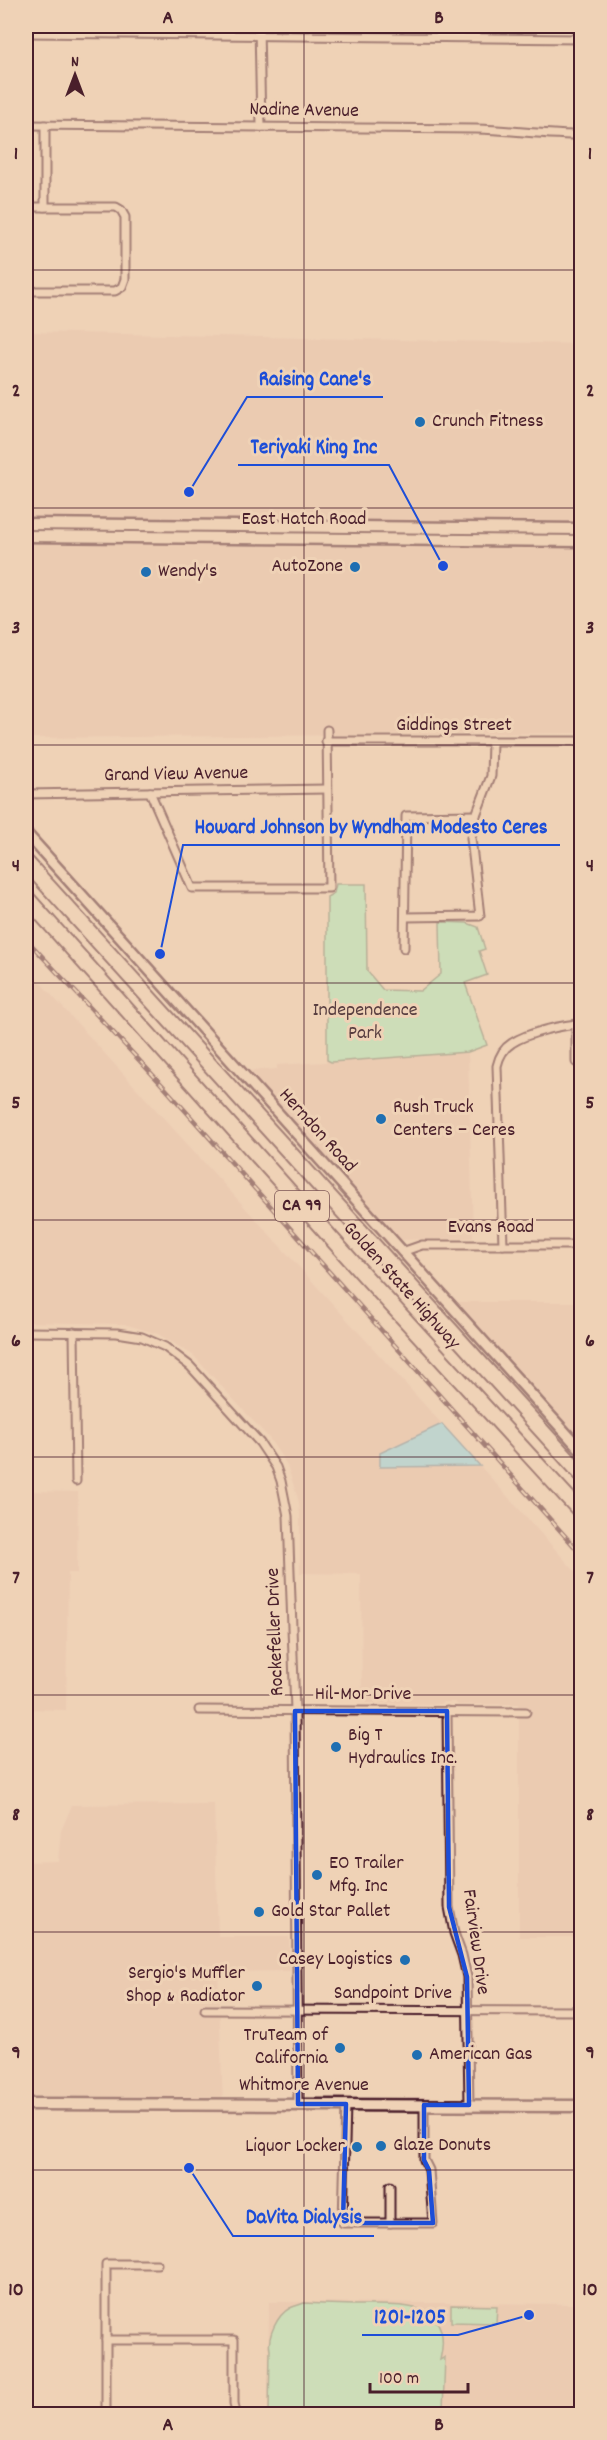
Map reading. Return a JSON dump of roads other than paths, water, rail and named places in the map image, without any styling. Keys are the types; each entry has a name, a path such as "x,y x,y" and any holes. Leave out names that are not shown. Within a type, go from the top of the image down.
{"highway":[{"name":"Golden State Highway","path":"26,862 582,1475"},
{"name":"Golden State Highway","path":"26,898 365,1276 582,1513"}],"main road":[{"name":"East Hatch Road","path":"26,524 582,529"},
{"name":"East Hatch Road","path":"26,536 582,541"},
{"name":"Whitmore Avenue","path":"26,2104 582,2106"}],"street":[{"path":"259,26 261,127"},
{"path":"26,33 582,39"},
{"name":"Nadine Avenue","path":"26,125 476,129 524,131 543,135 582,135"},
{"path":"45,125 45,207"},
{"path":"26,207 116,207 125,217 125,279 122,287 116,291 26,291"},
{"path":"150,792 192,888 329,888 327,730"},
{"name":"Giddings Street","path":"326,741 582,741"},
{"path":"405,917 480,916 471,850 476,815 489,785 492,742"},
{"name":"Grand View Avenue","path":"26,794 327,789"},
{"path":"404,948 406,816 476,815"},
{"name":"Herndon Road","path":"26,834 582,1451"},
{"path":"503,1245 497,1066 499,1058 512,1043 519,1040 579,1024 576,1062"},
{"name":"Evans Road","path":"402,1252 422,1245 582,1245"},
{"name":"Rockefeller Drive","path":"26,1332 130,1334 165,1347 190,1366 267,1453 281,1481 288,1516 295,1711 298,2104"},
{"path":"74,1332 76,1481"},
{"name":"Hil-Mor Drive","path":"200,1710 526,1712"},
{"name":"Fairview Drive","path":"447,1712 449,1907 454,1933 465,1965 469,2105"},
{"name":"Sandpoint Drive","path":"205,2010 582,2011"},
{"path":"346,2104 344,2223 434,2223 429,2170 424,2160 423,2105"},
{"path":"390,2186 390,2223"},
{"path":"106,2415 106,2264 157,2264"},
{"path":"106,2340 234,2340 236,2415"}],"water":[{"path":"442,1424 480,1466 380,1467 380,1453"}],"railway":[{"path":"26,939 165,1088 582,1555"}],"place":[{"name":"Crunch Fitness","path":"420,422"},
{"name":"Raising Cane's","path":"189,492"},
{"name":"Teriyaki King Inc","path":"443,566"},
{"name":"AutoZone","path":"355,567"},
{"name":"Wendy's","path":"146,572"},
{"name":"Howard Johnson by Wyndham Modesto Ceres","path":"160,954"},
{"name":"Rush Truck Centers – Ceres","path":"381,1119"},
{"name":"Big T Hydraulics Inc.","path":"336,1747"},
{"name":"EO Trailer Mfg. Inc","path":"317,1875"},
{"name":"Gold Star Pallet","path":"259,1912"},
{"name":"Casey Logistics","path":"405,1960"},
{"name":"Sergio's Muffler Shop & Radiator","path":"257,1986"},
{"name":"TruTeam of California","path":"340,2048"},
{"name":"American Gas","path":"417,2055"},
{"name":"Glaze Donuts","path":"381,2146"},
{"name":"Liquor Locker","path":"357,2147"},
{"name":"DaVita Dialysis","path":"189,2168"},
{"name":"1201-1205","path":"529,2315"}],"park label":[{"name":"Independence Park","path":"365,1022"}]}
